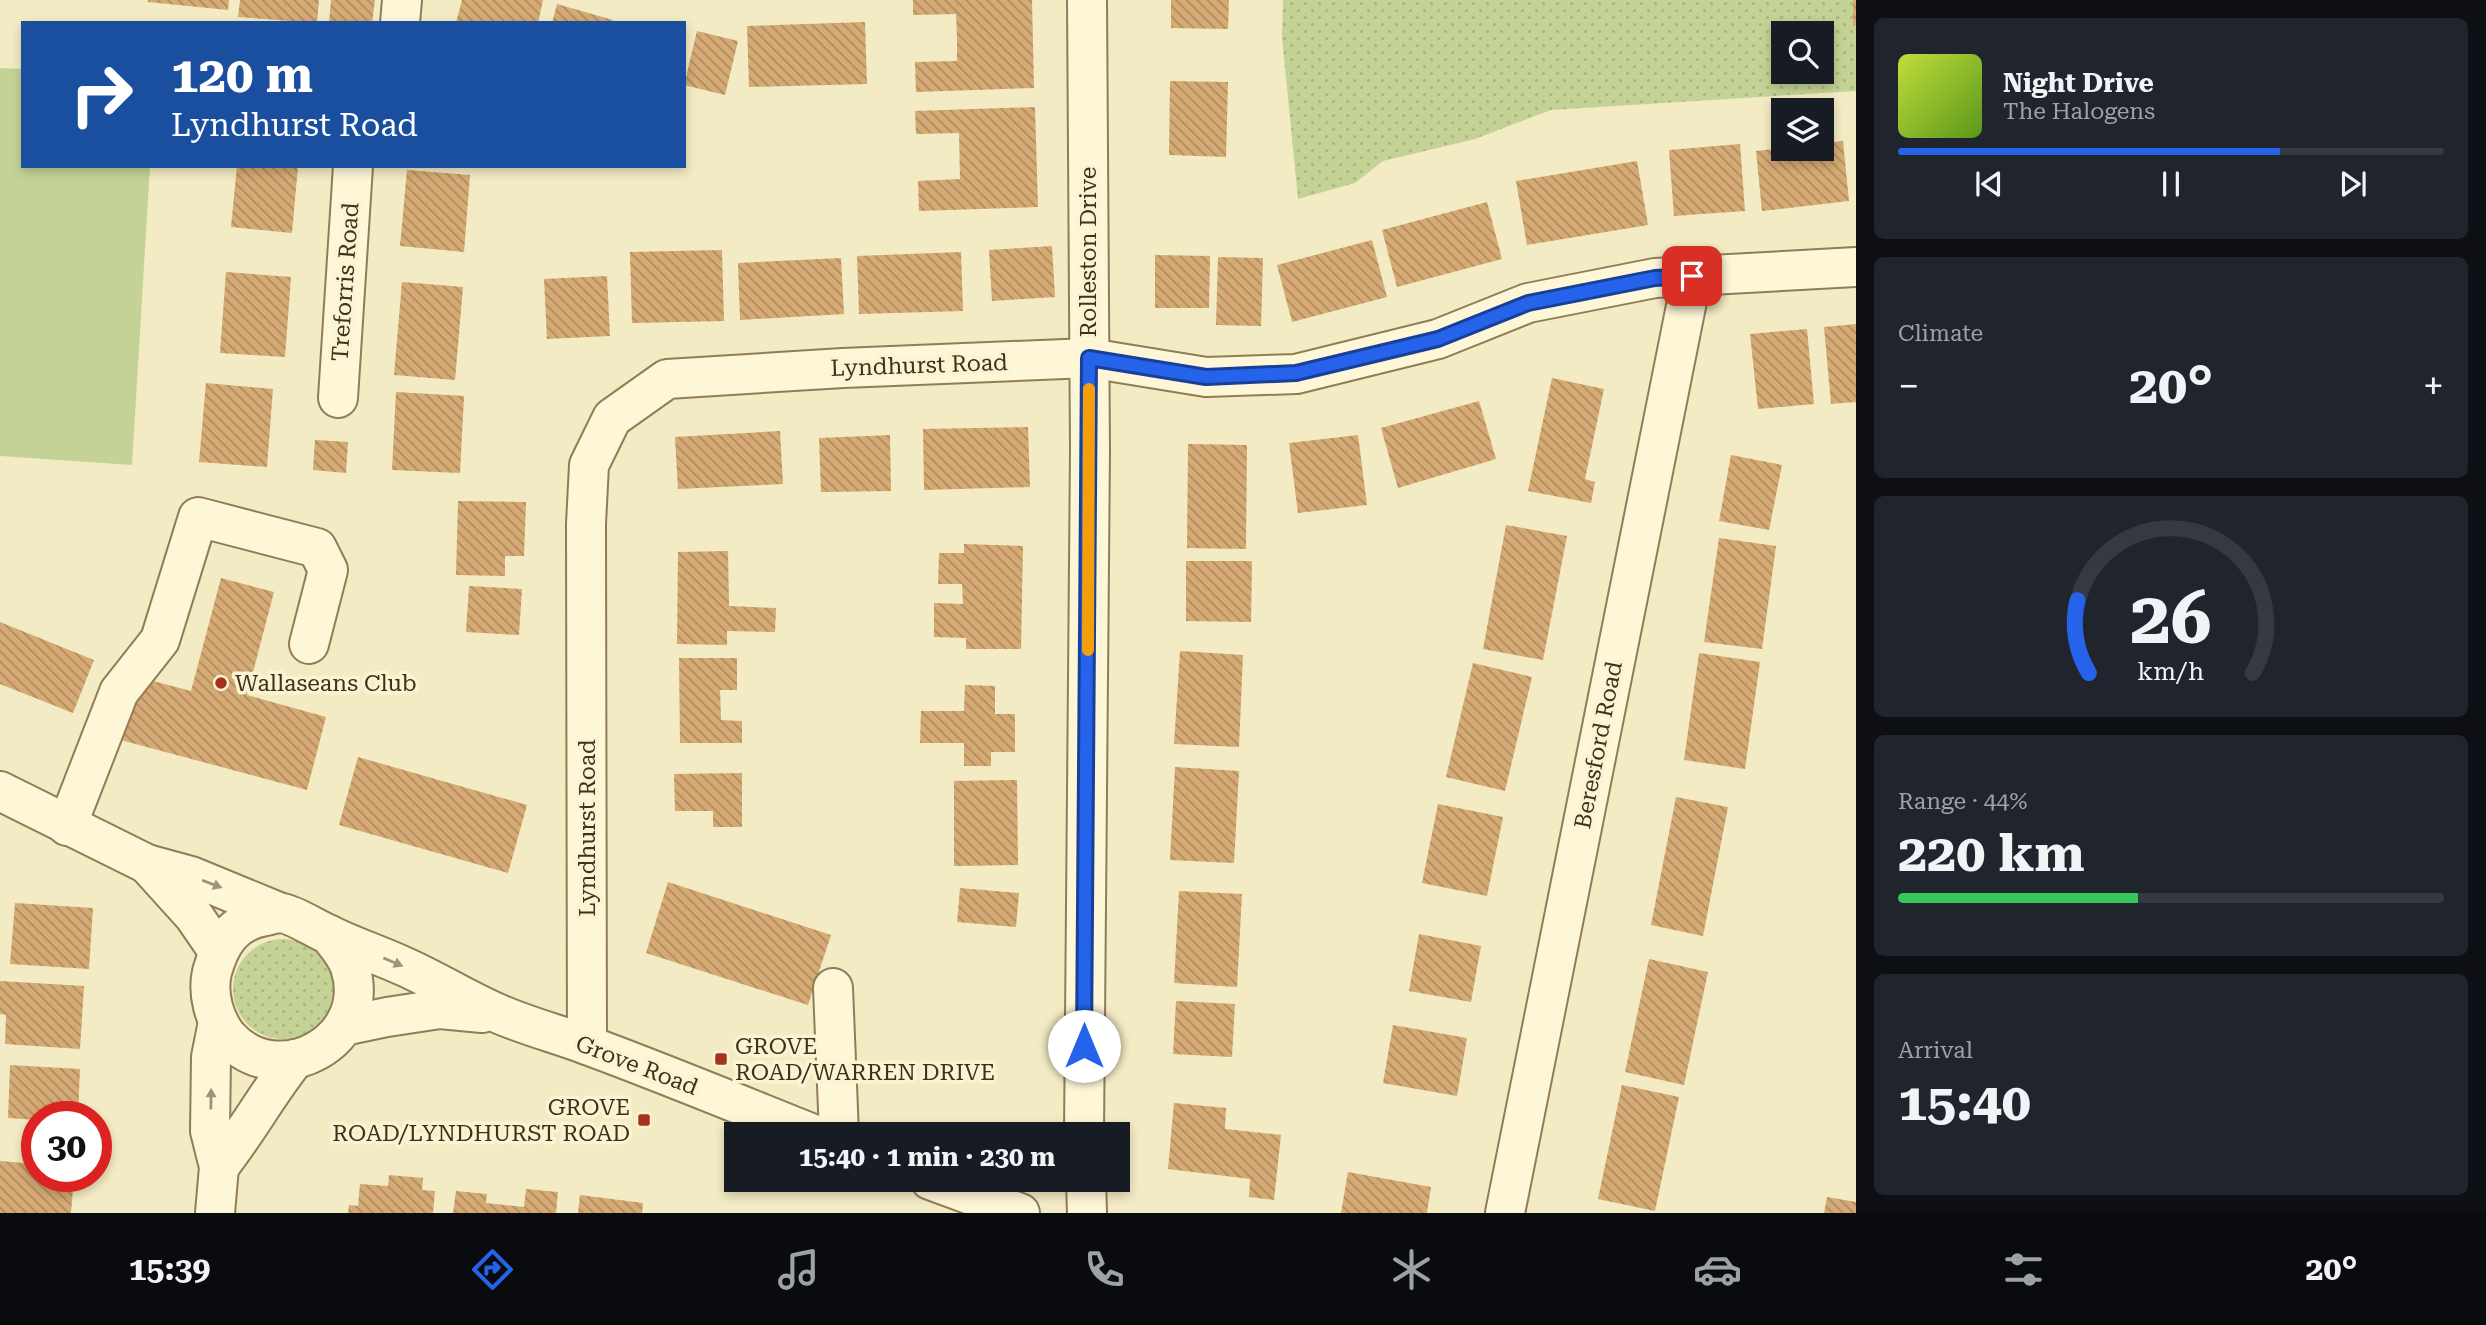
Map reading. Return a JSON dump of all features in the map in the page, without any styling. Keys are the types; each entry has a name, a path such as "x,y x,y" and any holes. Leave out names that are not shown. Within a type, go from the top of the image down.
{"street":[{"path":"400,21 402,0"},
{"name":"Rolleston Drive","path":"1084,1122 1089,358 1087,0"},
{"name":"Treforris Road","path":"338,398 353,168"},
{"name":"Lyndhurst Road","path":"587,1045 586,524 589,465 612,418 667,379 843,368 1089,358 1206,377 1296,373 1438,339 1528,303 1655,278 1856,267"},
{"name":"Beresford Road","path":"1504,1213 1692,276"},
{"path":"68,826 119,692 160,640 198,517 317,548 328,570 309,644"},
{"path":"0,791 147,864 191,876 281,913 330,936 343,953 353,981 354,995 344,1026 328,1045 295,1059 265,1059 235,1044 218,1022 211,998 211,978 218,951 233,930 256,917 281,913"},
{"path":"147,864 194,916 218,951"},
{"name":"Grove Road","path":"330,936 404,966 499,1014 587,1045 783,1122"},
{"path":"833,988 839,1122"},
{"name":"Grove Road","path":"344,1026 440,1009 499,1014"},
{"path":"215,1213 219,1167 210,1131 211,1057 218,1022"},
{"path":"219,1167 242,1139 260,1106 295,1059"},
{"path":"963,1192 1020,1213"},
{"path":"1086,1192 1087,1213"}],"green space":[{"path":"1283,0 1856,0 1856,91 1551,110 1475,139 1383,161 1355,183 1298,199 1282,37"},
{"path":"0,68 21,69 21,168 150,168 132,465 0,456"},
{"path":"283,939 311,947 325,961 333,989 325,1017 311,1031 283,1039 255,1031 241,1017 233,989 241,961 255,947"}],"building":[{"path":"148,0 229,0 228,10"},
{"path":"240,0 319,0 317,21 238,17"},
{"path":"331,0 375,0 372,21 329,21"},
{"path":"462,0 543,0 538,21 457,21"},
{"path":"913,0 1032,0 1034,88 916,92 915,62 957,61 957,38 956,14 913,15"},
{"path":"1171,0 1229,0 1228,29 1171,28"},
{"path":"1853,0 1856,0 1856,26 1853,26"},
{"path":"557,4 613,20 613,21 553,21"},
{"path":"865,22 867,84 749,87 747,26"},
{"path":"697,31 738,41 725,95 686,85"},
{"path":"1170,81 1228,82 1226,157 1169,155"},
{"path":"1035,107 1038,207 919,211 918,181 960,179 959,133 916,134 915,111"},
{"path":"1843,141 1849,201 1762,211 1756,151 1771,149 1771,161 1834,161 1834,142"},
{"path":"1740,144 1745,211 1674,216 1669,150"},
{"path":"1637,161 1648,225 1527,245 1516,181"},
{"path":"237,168 298,168 292,233 231,227"},
{"path":"407,170 470,175 464,252 400,246"},
{"path":"1487,202 1502,259 1397,287 1382,230"},
{"path":"1372,240 1387,297 1292,322 1277,265"},
{"path":"1052,246 1055,297 992,301 989,250"},
{"path":"722,250 724,321 632,323 630,252"},
{"path":"961,252 963,311 859,314 857,256"},
{"path":"1155,255 1210,256 1209,308 1155,308"},
{"path":"1218,257 1263,258 1261,326 1216,325"},
{"path":"841,258 844,314 740,320 738,263"},
{"path":"226,272 291,277 285,357 220,353"},
{"path":"607,276 610,336 547,339 544,279"},
{"path":"402,282 463,287 455,380 394,375"},
{"path":"1856,324 1856,402 1831,404 1824,327"},
{"path":"1807,329 1814,404 1758,409 1750,334"},
{"path":"1552,378 1604,389 1585,479 1595,482 1591,503 1528,491"},
{"path":"206,383 273,389 267,467 199,462"},
{"path":"396,392 464,396 460,473 392,470"},
{"path":"1479,401 1496,459 1398,488 1381,428"},
{"path":"1028,427 1030,487 924,490 923,429"},
{"path":"780,431 783,484 678,489 675,437"},
{"path":"890,435 891,491 821,492 819,438"},
{"path":"1358,435 1367,505 1298,513 1289,443"},
{"path":"315,440 348,442 346,473 313,470"},
{"path":"1188,444 1247,445 1246,549 1187,548"},
{"path":"1731,455 1782,465 1769,530 1719,521"},
{"path":"458,501 526,502 524,556 505,556 505,576 456,575"},
{"path":"1506,525 1567,536 1543,660 1483,649"},
{"path":"1719,538 1776,546 1762,649 1704,642"},
{"path":"964,544 1023,546 1021,649 966,649 966,638 934,637 934,603 963,604 962,584 938,584 939,553 964,553"},
{"path":"728,551 729,606 776,608 775,632 727,631 727,645 677,644 678,552"},
{"path":"1186,561 1252,561 1251,622 1186,621"},
{"name":"Wallaseans Club","path":"221,578 274,592 247,695 326,717 307,790 117,739 134,676 191,691"},
{"path":"469,586 522,589 519,635 466,632"},
{"path":"0,622 94,660 73,713 0,684"},
{"path":"1180,651 1243,655 1239,747 1174,744"},
{"path":"1699,653 1760,662 1745,769 1684,760"},
{"path":"679,658 737,658 737,690 720,690 721,720 742,721 742,743 680,743"},
{"path":"1473,663 1532,677 1505,791 1446,777"},
{"path":"965,685 995,686 995,714 1015,714 1015,752 991,752 991,766 964,766 964,743 920,743 921,711 964,711"},
{"path":"358,757 527,805 508,873 339,825"},
{"path":"1175,767 1239,771 1234,863 1170,860"},
{"path":"742,773 742,827 713,827 713,811 675,811 674,774"},
{"path":"1017,780 1018,865 954,866 954,781"},
{"path":"1676,797 1728,807 1703,936 1651,925"},
{"path":"1438,804 1503,817 1487,896 1422,883"},
{"path":"668,882 831,935 808,1005 646,953"},
{"path":"960,888 1019,893 1016,927 957,922"},
{"path":"1179,891 1242,894 1237,987 1174,983"},
{"path":"15,903 93,908 89,969 10,964"},
{"path":"1419,934 1481,946 1471,1002 1409,991"},
{"path":"1649,959 1708,972 1684,1085 1625,1072"},
{"path":"0,981 84,986 80,1049 5,1044 6,1015 0,1014"},
{"path":"1176,1001 1235,1004 1232,1057 1173,1054"},
{"path":"1393,1025 1467,1038 1457,1096 1383,1083"},
{"path":"10,1065 80,1069 79,1101 21,1101 21,1119 8,1118"},
{"path":"1622,1085 1679,1097 1655,1211 1598,1199"},
{"path":"1174,1103 1226,1108 1225,1129 1281,1135 1274,1200 1249,1197 1250,1179 1168,1169"},
{"path":"0,1161 21,1163 21,1192 73,1192 71,1213 0,1213"},
{"path":"1348,1172 1431,1187 1427,1213 1341,1213"},
{"path":"389,1175 423,1178 422,1190 435,1191 433,1213 348,1213 349,1205 358,1206 360,1184 388,1186"},
{"path":"526,1189 558,1192 556,1213 453,1213 456,1191 487,1194 486,1203 524,1207"},
{"path":"580,1195 643,1203 642,1213 578,1213"},
{"path":"1827,1197 1856,1202 1856,1213 1824,1213"}],"slow traffic":[{"path":"1088,650 1089,389"}],"place":[{"name":"Wallaseans Club","path":"221,683"},
{"name":"GROVE ROAD/WARREN DRIVE","path":"721,1059"},
{"name":"GROVE ROAD/LYNDHURST ROAD","path":"644,1120"}],"route":[{"path":"1084,1046 1089,358 1206,377 1296,373 1438,339 1528,303 1655,278 1692,276"}]}
